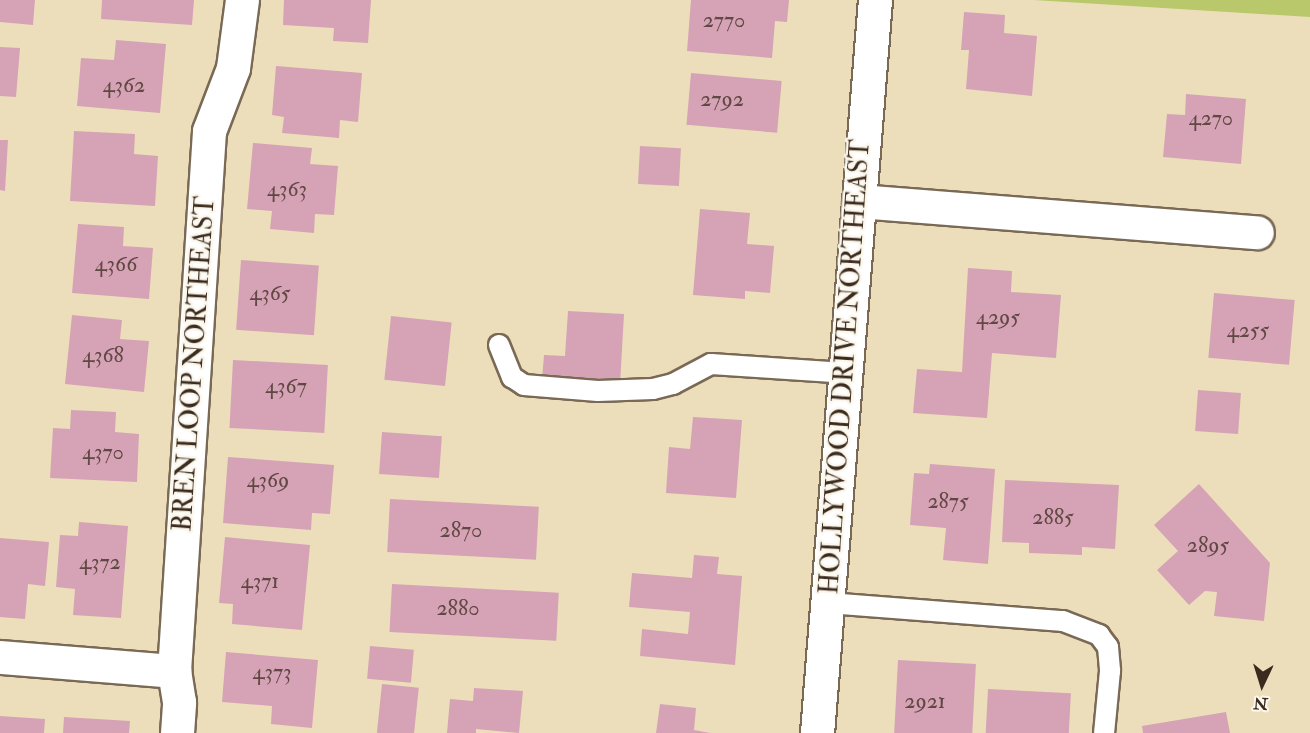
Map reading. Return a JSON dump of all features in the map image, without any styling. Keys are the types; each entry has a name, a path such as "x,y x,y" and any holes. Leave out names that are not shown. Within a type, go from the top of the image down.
{"street":[{"name":"BREN LOOP NORTHEAST","path":"177,733 180,702 174,671 209,130 233,68 242,0"},
{"name":"HOLLYWOOD DRIVE NORTHEAST","path":"817,733 875,0"},
{"path":"859,201 1257,232"},
{"path":"0,657 174,671"}],"lane":[{"path":"499,345 512,377 524,385 598,391 653,389 674,384 711,364 845,373"},
{"path":"828,603 1063,621 1099,635 1108,647 1110,670 1104,733"}],"green space":[{"path":"1034,0 1310,0 1310,17"}],"building":[{"path":"0,0 35,0 33,25 0,22"},
{"path":"102,0 194,0 192,25 101,19"},
{"path":"284,0 371,0 368,43 333,41 334,28 283,25"},
{"path":"691,0 789,0 787,22 775,21 772,58 687,51"},
{"path":"964,12 1005,15 1004,33 1037,36 1032,96 966,89 969,50 961,50"},
{"path":"116,40 166,44 160,113 77,106 81,58 114,60"},
{"path":"0,47 20,48 16,97 0,96"},
{"path":"276,66 362,73 358,122 340,120 339,138 282,133 284,117 272,115"},
{"path":"691,73 782,81 777,133 686,125"},
{"path":"1186,94 1246,99 1241,164 1163,157 1167,114 1185,115"},
{"path":"74,131 135,134 134,154 158,156 155,206 70,201"},
{"path":"0,140 8,140 5,191 0,190"},
{"path":"253,143 312,148 310,164 338,166 334,215 315,214 314,233 270,229 272,211 247,209"},
{"path":"640,146 681,148 679,186 638,184"},
{"path":"700,209 750,213 747,244 774,246 770,293 745,291 745,299 693,295"},
{"path":"78,224 124,227 123,246 153,248 149,299 72,293"},
{"path":"241,260 319,265 314,335 236,330"},
{"path":"968,268 1012,271 1011,292 1061,295 1056,358 992,353 987,418 913,413 917,369 962,372"},
{"path":"1214,293 1295,300 1289,365 1208,358"},
{"path":"568,311 624,314 620,385 542,380 544,355 565,356"},
{"path":"72,315 122,320 120,339 149,341 144,392 65,384"},
{"path":"391,316 452,322 445,386 384,380"},
{"path":"233,360 328,365 324,433 229,428"},
{"path":"1198,390 1241,393 1238,434 1195,431"},
{"path":"71,410 116,412 115,432 139,434 137,482 50,478 53,428 70,429"},
{"path":"693,417 742,420 736,498 666,493 669,447 690,449"},
{"path":"382,432 442,436 439,478 379,474"},
{"path":"228,457 334,465 330,514 312,513 311,530 223,523"},
{"path":"930,464 995,469 988,564 943,560 946,528 910,525 914,473 929,474"},
{"path":"1005,480 1119,485 1115,549 1082,547 1082,555 1029,553 1029,543 1002,542"},
{"path":"1199,484 1270,563 1264,621 1214,616 1217,592 1205,591 1189,605 1157,570 1178,551 1154,525"},
{"path":"390,499 539,507 536,560 387,552"},
{"path":"79,522 128,526 121,618 73,615 75,589 56,587 60,535 78,536"},
{"path":"225,537 310,545 302,630 232,624 233,604 219,603"},
{"path":"0,538 49,542 45,586 28,584 25,619 0,617"},
{"path":"694,555 719,557 717,574 742,576 735,665 640,656 642,629 688,634 690,612 629,607 632,573 692,578"},
{"path":"392,584 559,593 556,641 389,632"},
{"path":"370,646 414,650 411,683 367,679"},
{"path":"226,652 318,660 312,728 271,724 272,706 222,702"},
{"path":"898,660 976,664 972,733 894,733"},
{"path":"382,684 419,688 414,733 377,733"},
{"path":"474,688 523,691 519,733 476,729 476,733 447,733 450,699 473,701"},
{"path":"988,689 1071,693 1069,733 986,733"},
{"path":"660,704 696,708 694,730 710,733 656,733"},
{"path":"1226,712 1230,733 1143,733 1142,726"},
{"path":"0,716 45,719 44,733 0,733"},
{"path":"64,717 130,721 129,733 63,733"}]}
